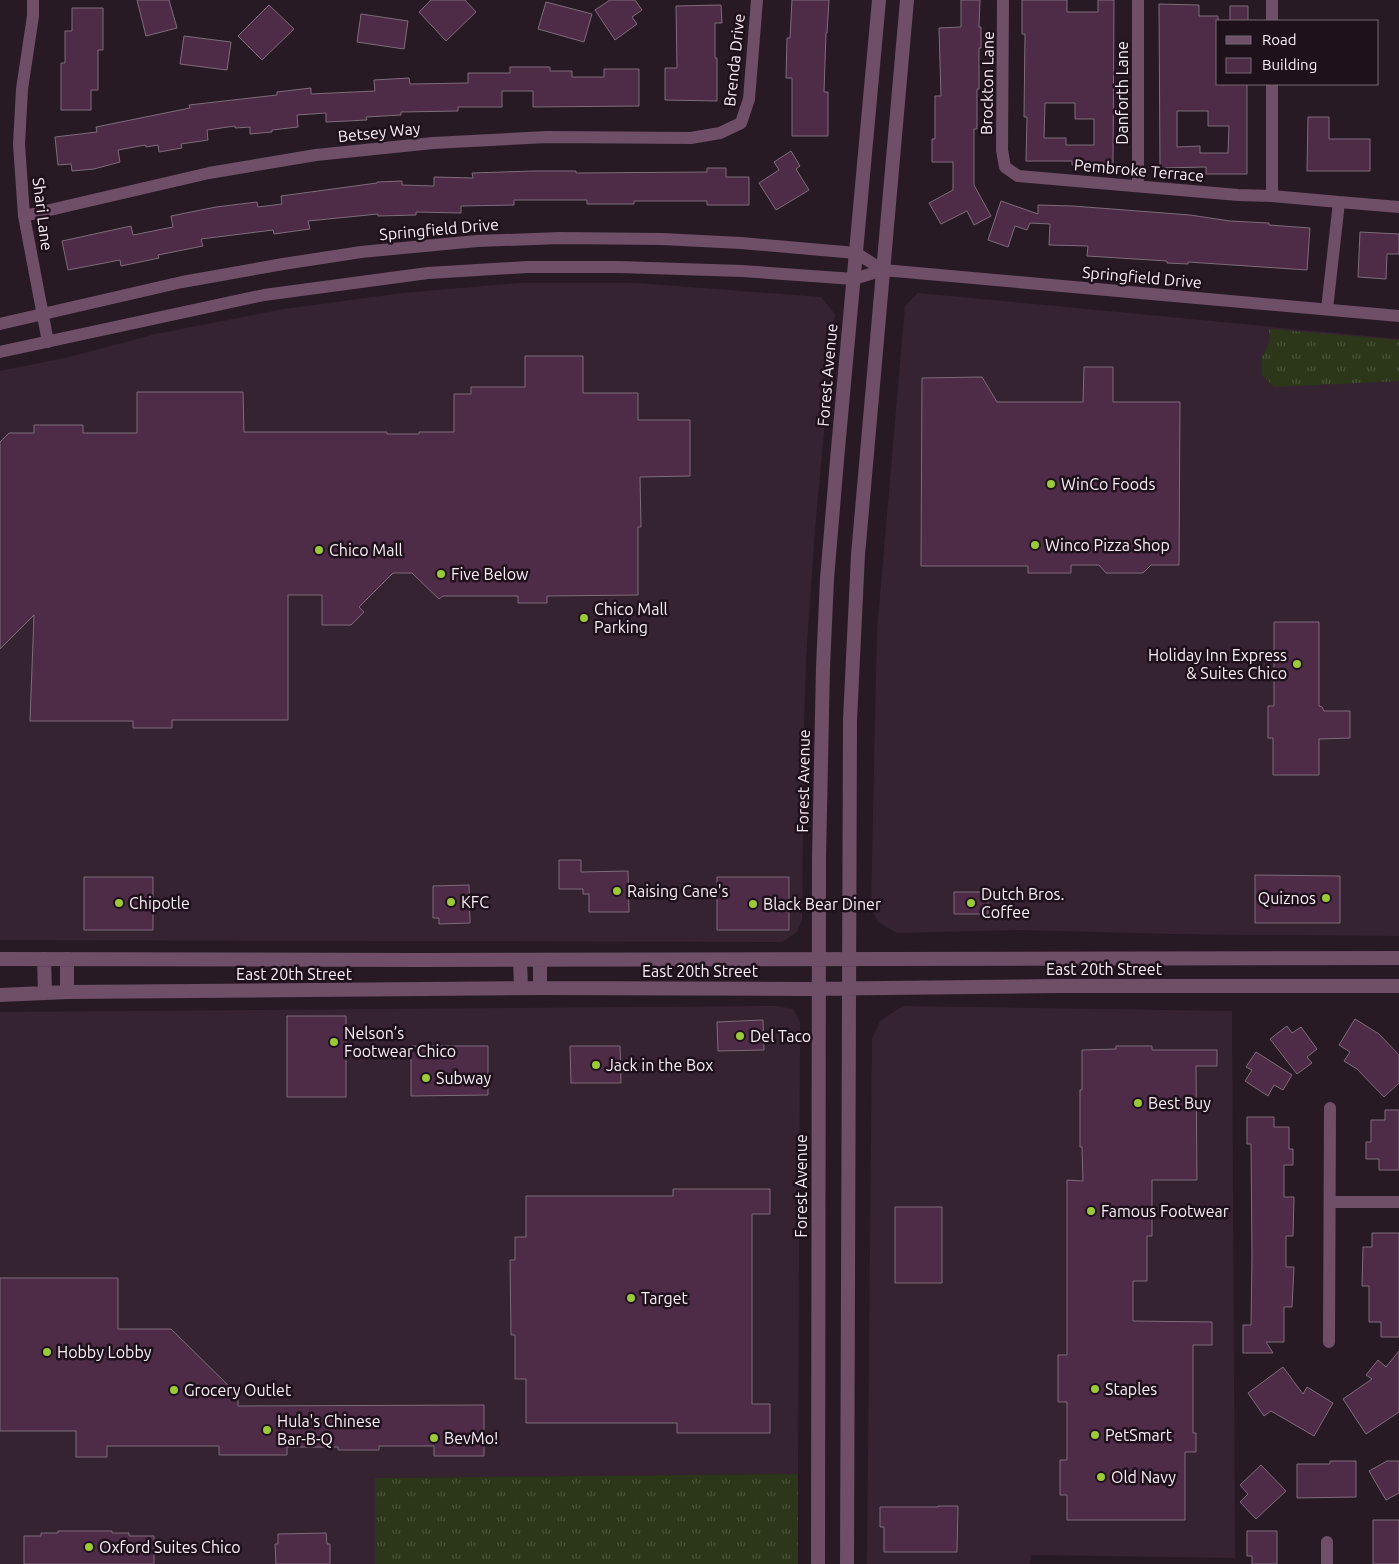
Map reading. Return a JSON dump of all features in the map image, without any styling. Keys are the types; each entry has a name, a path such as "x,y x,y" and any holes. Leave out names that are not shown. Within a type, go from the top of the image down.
{"street":[{"name":"Shari Lane","path":"33,0 33,16 22,89 19,144 24,216 48,342"},
{"name":"Brenda Drive","path":"742,123 749,99 757,0"},
{"name":"Forest Avenue","path":"818,1564 820,748 824,629 836,468 879,0"},
{"path":"847,1564 849,744 854,620 907,0"},
{"name":"Brockton Lane","path":"1004,0 1002,150 1005,167"},
{"name":"Danforth Lane","path":"1138,0 1138,186"},
{"path":"1272,0 1272,20"},
{"path":"1272,85 1272,196"},
{"name":"Betsey Way","path":"24,216 209,173 316,156 433,143 547,137 691,138 720,133 742,123"},
{"name":"Pembroke Terrace","path":"1005,167 1018,176 1399,207"},
{"path":"1327,309 1339,202"},
{"name":"Springfield Drive","path":"0,324 182,282 282,264 361,252 477,241 560,238 662,239 741,243 856,253 883,270"},
{"name":"Springfield Drive","path":"0,352 264,294 428,273 527,267 619,267 742,271 854,279 883,270 1399,316"},
{"name":"East 20th Street","path":"0,959 848,960 1399,958"},
{"path":"44,959 46,993"},
{"path":"67,959 67,992"},
{"path":"520,960 521,988"},
{"path":"540,960 540,988"},
{"name":"East 20th Street","path":"0,994 521,988 848,989 1061,986 1399,986"},
{"path":"1329,1342 1330,1108"},
{"path":"1330,1202 1399,1202"},
{"path":"1327,1542 1327,1564"}],"shaded area":[{"path":"520,283 636,283 821,297 835,314 815,529 806,659 802,920 797,932 782,942 0,940 0,371 65,358 156,334 284,309 403,293"},
{"path":"918,293 1399,339 1399,936 1172,934 1022,930 897,933 878,922 871,907 877,631 905,306"},
{"path":"777,1006 793,1009 800,1022 798,1474 375,1478 375,1564 0,1564 0,1012"},
{"path":"903,1006 1232,1011 1235,1558 1031,1555 1030,1564 867,1564 872,1039 880,1021"}],"green space":[{"path":"1269,329 1399,340 1399,381 1274,387 1262,375 1262,357 1270,340"},
{"path":"798,1474 798,1564 375,1564 375,1478"}],"building":[{"path":"137,0 169,0 177,28 146,36"},
{"path":"431,0 465,0 476,12 446,41 419,12"},
{"path":"610,0 635,0 642,10 632,17 637,24 615,40 595,10"},
{"path":"792,0 829,0 824,92 828,92 828,136 792,136 792,78 786,78 787,38 790,38"},
{"path":"961,0 980,0 979,27 981,27 981,48 979,48 977,129 974,129 974,185 991,216 974,225 967,211 941,224 929,203 953,190 953,162 932,162 932,139 935,139 935,96 941,96 939,28 961,27"},
{"path":"1022,0 1067,0 1067,12 1098,12 1098,0 1114,0 1113,165 1072,165 1072,161 1026,161 1027,117 1024,117 1025,34 1022,34","holes":["1045,103 1075,103 1075,119 1094,119 1094,145 1066,145 1066,138 1044,138"]},
{"path":"546,2 592,14 584,42 538,29"},
{"path":"1159,4 1199,5 1199,16 1218,16 1218,20 1216,20 1216,85 1247,85 1247,174 1206,174 1206,167 1160,168","holes":["1177,111 1208,111 1208,126 1229,126 1228,153 1200,153 1200,146 1177,147"]},
{"path":"269,5 294,29 262,60 238,36"},
{"path":"721,5 722,23 715,23 717,101 665,100 665,68 677,68 676,6"},
{"path":"1230,6 1248,6 1248,20 1230,20"},
{"path":"72,8 103,8 103,50 98,50 98,90 91,90 91,110 61,110 61,63 65,63 65,31 72,31"},
{"path":"361,14 408,21 404,49 357,42"},
{"path":"184,36 231,42 227,70 180,64"},
{"path":"510,67 550,67 550,71 572,71 572,77 604,77 604,69 639,69 639,106 533,107 533,91 502,91 502,107 458,107 458,111 401,112 401,115 366,117 367,120 326,122 326,113 297,115 298,127 250,134 250,127 235,128 235,126 207,130 208,140 181,144 182,148 159,152 158,145 146,147 145,145 118,150 120,162 94,169 72,171 71,164 58,165 55,137 97,132 96,127 190,108 189,105 277,95 277,92 311,88 311,94 375,91 374,80 409,78 410,84 468,83 468,73 510,73"},
{"path":"1308,117 1329,117 1329,139 1370,139 1370,171 1307,171"},
{"path":"791,151 800,166 796,169 809,190 776,210 759,183 779,170 774,162"},
{"path":"707,168 726,168 726,177 749,177 749,205 707,205 707,201 634,201 634,204 587,204 587,200 514,200 514,205 461,206 461,213 416,212 416,215 378,216 378,214 308,221 310,229 274,234 273,230 201,239 203,246 158,255 159,258 121,266 120,260 68,270 62,241 131,226 133,235 173,227 171,216 216,207 257,202 258,207 282,204 281,196 377,182 402,181 402,185 434,186 434,177 473,178 472,173 533,171 576,171 576,173 707,172"},
{"path":"1001,201 1038,214 1038,205 1073,206 1190,215 1230,221 1310,228 1307,270 1188,262 1188,264 1167,263 1167,261 1087,256 1088,246 1049,245 1050,224 1030,223 1027,230 1015,226 1008,247 988,240"},
{"path":"1360,232 1399,234 1399,254 1387,254 1386,279 1358,277"},
{"name":"Chico Mall","path":"525,356 583,356 583,393 638,393 638,420 690,420 690,476 640,477 641,527 638,527 638,595 547,596 547,603 518,603 518,596 443,596 439,599 412,573 393,573 359,607 364,612 351,625 322,625 322,595 288,595 288,720 172,720 172,728 133,728 133,721 30,721 34,615 0,649 0,442 9,433 34,433 34,425 83,425 83,433 137,433 137,392 243,392 244,432 387,432 387,434 419,434 419,432 454,432 454,394 471,394 471,387 525,387"},
{"name":"WinCo Foods","path":"1084,367 1113,367 1113,402 1180,402 1179,565 1151,565 1143,573 1106,573 1099,565 1071,565 1071,573 1028,573 1028,566 921,566 922,378 982,377 997,402 1083,402"},
{"name":"Holiday Inn Express & Suites Chico","path":"1274,622 1319,622 1319,706 1324,711 1350,711 1350,738 1319,739 1319,775 1273,775 1273,738 1268,738 1268,706 1274,706"},
{"path":"559,860 581,860 581,872 628,871 629,912 589,912 589,894 583,894 583,889 559,889"},
{"path":"1255,875 1340,876 1340,923 1255,923"},
{"name":"Chipotle","path":"84,877 153,877 153,930 84,930"},
{"name":"Black Bear Diner","path":"717,877 789,877 789,930 717,930"},
{"name":"KFC","path":"469,885 470,923 439,924 439,918 433,918 433,886"},
{"name":"Dutch Bros. Coffee","path":"954,892 988,892 988,914 954,914"},
{"path":"287,1016 346,1016 346,1097 287,1097"},
{"path":"1355,1019 1379,1034 1399,1055 1399,1083 1384,1097 1357,1069 1344,1061 1350,1052 1339,1045"},
{"name":"Del Taco","path":"763,1020 764,1050 718,1051 717,1022"},
{"path":"1287,1026 1292,1033 1301,1027 1317,1049 1307,1057 1312,1063 1297,1074 1270,1039"},
{"path":"411,1046 488,1046 488,1095 411,1096"},
{"name":"Jack in the Box","path":"570,1046 620,1046 621,1083 571,1083"},
{"path":"1116,1046 1152,1046 1152,1050 1217,1050 1217,1066 1196,1066 1197,1180 1152,1180 1152,1236 1147,1236 1147,1281 1133,1281 1133,1321 1212,1322 1212,1345 1193,1345 1193,1433 1196,1433 1196,1452 1185,1452 1185,1520 1067,1520 1067,1495 1060,1495 1060,1460 1067,1460 1067,1402 1058,1402 1058,1355 1067,1355 1067,1180 1083,1181 1082,1147 1080,1147 1082,1050 1116,1049"},
{"path":"1256,1052 1292,1075 1283,1090 1274,1085 1268,1096 1245,1081 1252,1070 1246,1067"},
{"path":"1385,1110 1399,1110 1399,1170 1379,1170 1379,1159 1366,1159 1366,1142 1371,1142 1371,1120 1385,1120"},
{"path":"1247,1117 1274,1117 1274,1127 1289,1127 1289,1149 1293,1149 1293,1165 1284,1165 1284,1197 1294,1197 1293,1236 1286,1236 1286,1267 1294,1267 1292,1307 1284,1307 1284,1342 1266,1342 1273,1353 1243,1353 1243,1325 1251,1325 1251,1144 1247,1144"},
{"name":"Target","path":"673,1189 770,1189 770,1214 752,1214 752,1404 770,1404 770,1433 677,1433 677,1423 526,1423 526,1379 515,1379 515,1335 511,1335 510,1260 515,1260 515,1237 526,1237 526,1196 673,1196"},
{"path":"895,1207 942,1207 942,1283 895,1283"},
{"path":"1372,1233 1399,1233 1399,1337 1381,1337 1381,1322 1369,1322 1369,1286 1362,1286 1363,1247 1372,1247"},
{"path":"0,1278 118,1278 118,1329 171,1329 238,1395 238,1406 484,1405 484,1456 434,1456 434,1446 379,1446 379,1450 338,1450 338,1447 287,1447 287,1455 219,1455 219,1446 107,1446 107,1457 76,1457 76,1431 0,1431"},
{"path":"1399,1351 1399,1412 1366,1434 1343,1399 1372,1379 1366,1375 1378,1360 1386,1367"},
{"path":"1283,1367 1303,1394 1307,1387 1333,1403 1314,1436 1271,1411 1264,1416 1248,1393"},
{"path":"1330,1461 1356,1461 1356,1497 1297,1498 1297,1464 1330,1464"},
{"path":"1387,1461 1399,1461 1399,1493 1386,1500 1369,1471"},
{"path":"1261,1465 1286,1491 1256,1519 1240,1502 1248,1494 1240,1485"},
{"path":"958,1506 957,1552 884,1552 884,1527 880,1527 880,1507"},
{"path":"1373,1520 1399,1520 1399,1564 1373,1564"},
{"name":"Oxford Suites Chico","path":"58,1531 112,1531 112,1533 129,1533 129,1536 154,1536 154,1564 24,1564 24,1536 41,1536 41,1533 58,1533"},
{"path":"1247,1531 1277,1531 1277,1564 1252,1564 1252,1556 1247,1556"},
{"path":"326,1533 327,1544 330,1544 330,1564 276,1564 275,1544 278,1544 278,1534"}],"place":[{"name":"WinCo Foods","path":"1051,484"},
{"name":"Winco Pizza Shop","path":"1035,545"},
{"name":"Chico Mall","path":"319,550"},
{"name":"Five Below","path":"441,574"},
{"name":"Chico Mall Parking","path":"584,618"},
{"name":"Holiday Inn Express & Suites Chico","path":"1297,664"},
{"name":"Raising Cane's","path":"617,891"},
{"name":"Quiznos","path":"1326,898"},
{"name":"KFC","path":"451,902"},
{"name":"Chipotle","path":"119,903"},
{"name":"Dutch Bros. Coffee","path":"971,903"},
{"name":"Black Bear Diner","path":"753,904"},
{"name":"Del Taco","path":"740,1036"},
{"name":"Nelson’s Footwear Chico","path":"334,1042"},
{"name":"Jack in the Box","path":"596,1065"},
{"name":"Subway","path":"426,1078"},
{"name":"Best Buy","path":"1138,1103"},
{"name":"Famous Footwear","path":"1091,1211"},
{"name":"Target","path":"631,1298"},
{"name":"Hobby Lobby","path":"47,1352"},
{"name":"Staples","path":"1095,1389"},
{"name":"Grocery Outlet","path":"174,1390"},
{"name":"Hula's Chinese Bar-B-Q","path":"267,1430"},
{"name":"PetSmart","path":"1095,1435"},
{"name":"BevMo!","path":"434,1438"},
{"name":"Old Navy","path":"1101,1477"},
{"name":"Oxford Suites Chico","path":"89,1547"}]}
